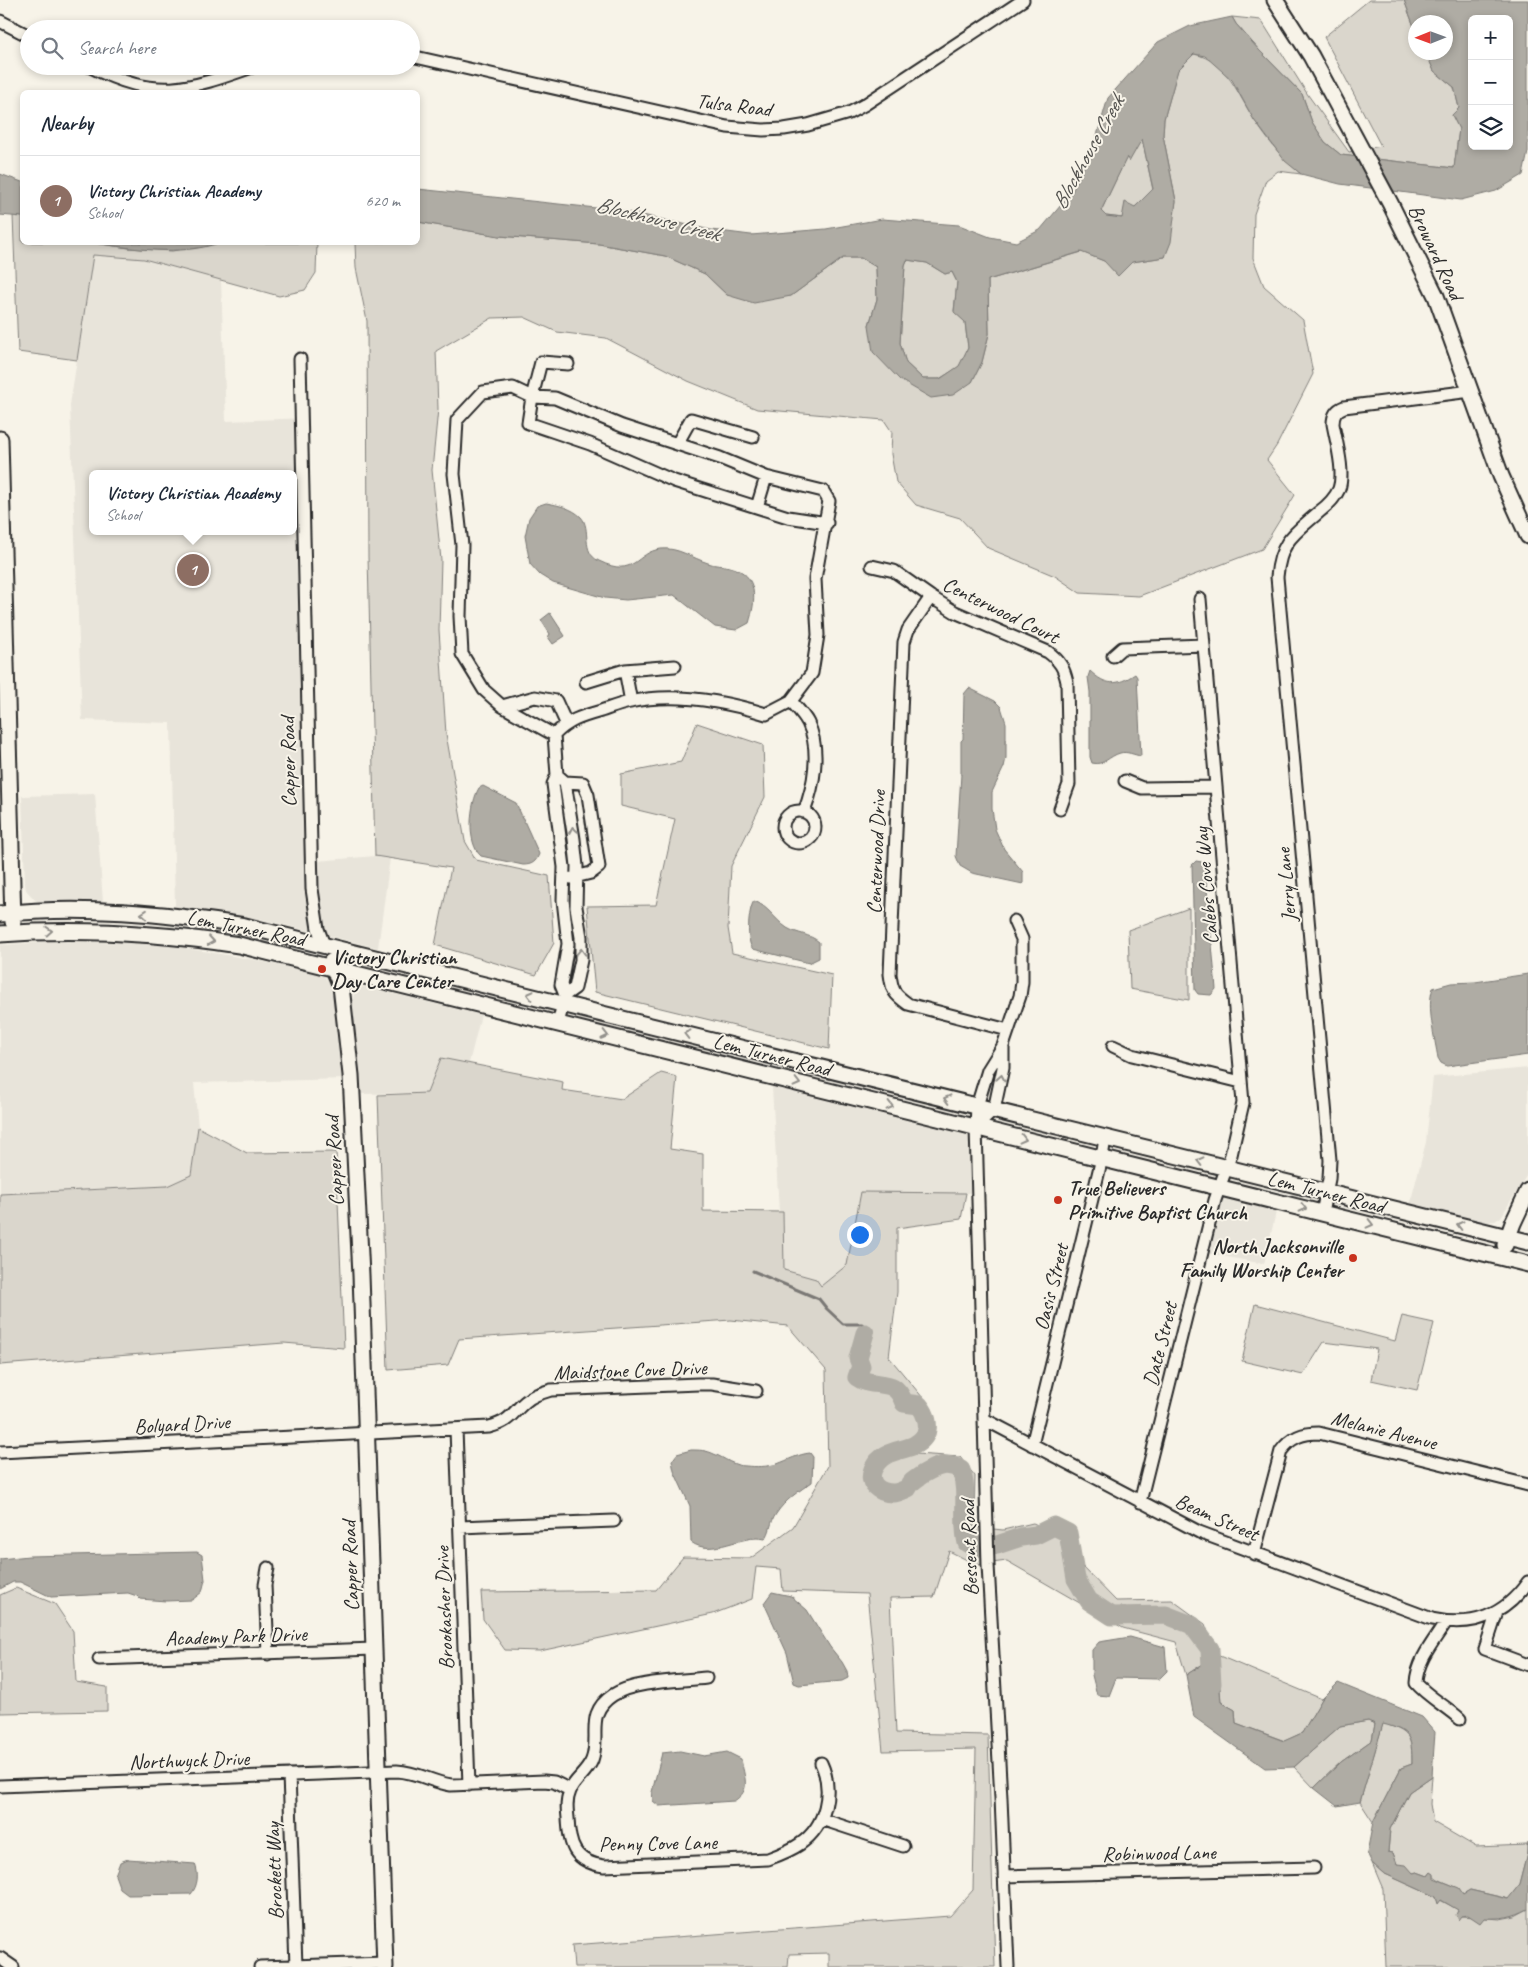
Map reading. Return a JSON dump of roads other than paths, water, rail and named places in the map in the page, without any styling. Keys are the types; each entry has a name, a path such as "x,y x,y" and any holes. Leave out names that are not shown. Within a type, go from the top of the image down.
{"main road":[{"name":"Broward Road","path":"1275,0 1311,56 1390,203 1436,296 1501,476 1528,536"},
{"path":"0,439 7,934"},
{"name":"Lem Turner Road","path":"6,913 91,911 184,917 245,926 564,999 774,1056 1528,1242"},
{"name":"Lem Turner Road","path":"7,934 104,931 182,937 240,945 1528,1264"},
{"name":"Capper Road","path":"324,945 341,986 351,1075 385,1965"},
{"path":"770,1076 774,1056"},
{"path":"1501,1257 1507,1237 1528,1191"}],"street":[{"name":"Tulsa Road","path":"420,58 727,127 763,130 784,129 834,119 864,105 1024,0"},
{"path":"0,21 20,31"},
{"path":"111,75 135,85 166,89 197,85 228,75"},
{"name":"Capper Road","path":"300,359 312,889 318,929 324,945"},
{"path":"568,364 541,362 532,397 528,423 590,444 674,481 788,517 827,523"},
{"path":"513,388 532,397 555,398 622,426 720,458 766,477 823,491 830,501 815,579 818,635 812,673 791,701 766,714 732,704 681,698 631,702 566,723 554,735 502,706 484,690 462,654 460,616 462,545 454,474 457,420 483,392 513,388"},
{"name":"Jerry Lane","path":"1322,1213 1330,1160 1277,577 1281,553 1287,542 1326,507 1339,488 1340,463 1333,424 1333,418 1338,409 1471,391"},
{"path":"678,444 690,419 752,437"},
{"path":"757,508 766,477"},
{"name":"Centerwood Court","path":"872,566 894,571 955,612 1048,652 1059,660 1067,682 1069,784 1060,809"},
{"name":"Centerwood Drive","path":"931,597 908,630 904,642 891,987 896,996 908,1004 1008,1030"},
{"name":"Calebs Cove Way","path":"1200,599 1243,1103 1227,1168"},
{"path":"1113,656 1122,648 1204,646"},
{"path":"586,682 625,670 675,666"},
{"path":"625,670 631,702"},
{"path":"502,706 535,697 556,701 566,723"},
{"path":"791,701 808,723 814,748 814,775 804,812"},
{"path":"554,735 574,839 576,907 581,937 581,960 575,988 564,999"},
{"path":"558,1024 564,999 561,985 568,944 563,900 564,879 553,784 561,778 583,783 588,795 599,866 591,873 576,878 564,879"},
{"path":"1125,780 1142,788 1216,787"},
{"name":"Bessent Road","path":"1008,1967 988,1565 976,1106 988,1070 1003,1046 1020,996 1022,982 1022,939 1014,921"},
{"name":"Bessent Road","path":"994,1110 1002,1068 1003,1046"},
{"path":"1113,1046 1132,1055 1241,1082"},
{"path":"976,1127 994,1110"},
{"name":"Oasis Street","path":"1032,1444 1102,1158 1105,1138"},
{"name":"Date Street","path":"1140,1502 1215,1200 1227,1168"},
{"name":"Maidstone Cove Drive","path":"366,1434 489,1427 501,1424 511,1418 525,1402 537,1394 551,1390 705,1384 756,1391"},
{"name":"Beam Street","path":"984,1419 1199,1532 1362,1594 1446,1622"},
{"name":"Brookasher Drive","path":"456,1429 469,1785"},
{"name":"Melanie Avenue","path":"1254,1554 1281,1451 1287,1442 1308,1433 1319,1434 1528,1485"},
{"name":"Bolyard Drive","path":"0,1452 366,1434"},
{"path":"460,1527 614,1522"},
{"path":"268,1568 265,1585 268,1654"},
{"path":"1460,1718 1442,1703 1422,1691 1416,1683 1416,1673 1446,1622 1475,1621 1497,1612 1520,1594 1528,1582"},
{"path":"1497,1612 1485,1649 1528,1665"},
{"name":"Academy Park Drive","path":"99,1659 374,1649"},
{"path":"570,1790 592,1761 596,1718 601,1705 612,1695 627,1687 706,1678"},
{"name":"Penny Cove Lane","path":"570,1790 567,1805 569,1836 574,1851 583,1859 598,1865 768,1859 785,1853 801,1844 817,1827 825,1810 827,1794 827,1776 821,1764"},
{"name":"Northwyck Drive","path":"0,1786 411,1772 438,1783 469,1785 544,1781 554,1782 570,1790"},
{"name":"Brockett Way","path":"289,1775 296,1966"},
{"path":"821,1819 903,1846"},
{"name":"Robinwood Lane","path":"1004,1876 1314,1868"},
{"path":"0,1958 13,1967"},
{"path":"260,1967 385,1965"}],"waterway":[{"path":"753,1271 819,1299 843,1324 862,1324 865,1328 865,1333"},
{"path":"865,1333 858,1358 861,1366 857,1377 871,1383 890,1386 900,1394 904,1403 919,1405 926,1416 927,1425 926,1433 919,1443 884,1456 878,1461 872,1474 873,1483 876,1487 888,1493 893,1493 908,1488 916,1479 937,1467 947,1465 956,1467 961,1470 963,1479 967,1543 978,1547 997,1545 1021,1537 1036,1535 1054,1526 1068,1533 1076,1579 1089,1601 1112,1616 1166,1615 1192,1625 1210,1649 1212,1684"}],"place":[{"name":"Victory Christian Academy","path":"193,570"},
{"name":"Victory Christian Day Care Center","path":"322,969"},
{"name":"True Believers Primitive Baptist Church","path":"1058,1200"},
{"name":"North Jacksonville Family Worship Center","path":"1353,1258"}],"water label":[{"name":"Blockhouse Creek","path":"1087,152"},
{"name":"Blockhouse Creek","path":"658,218"}]}
